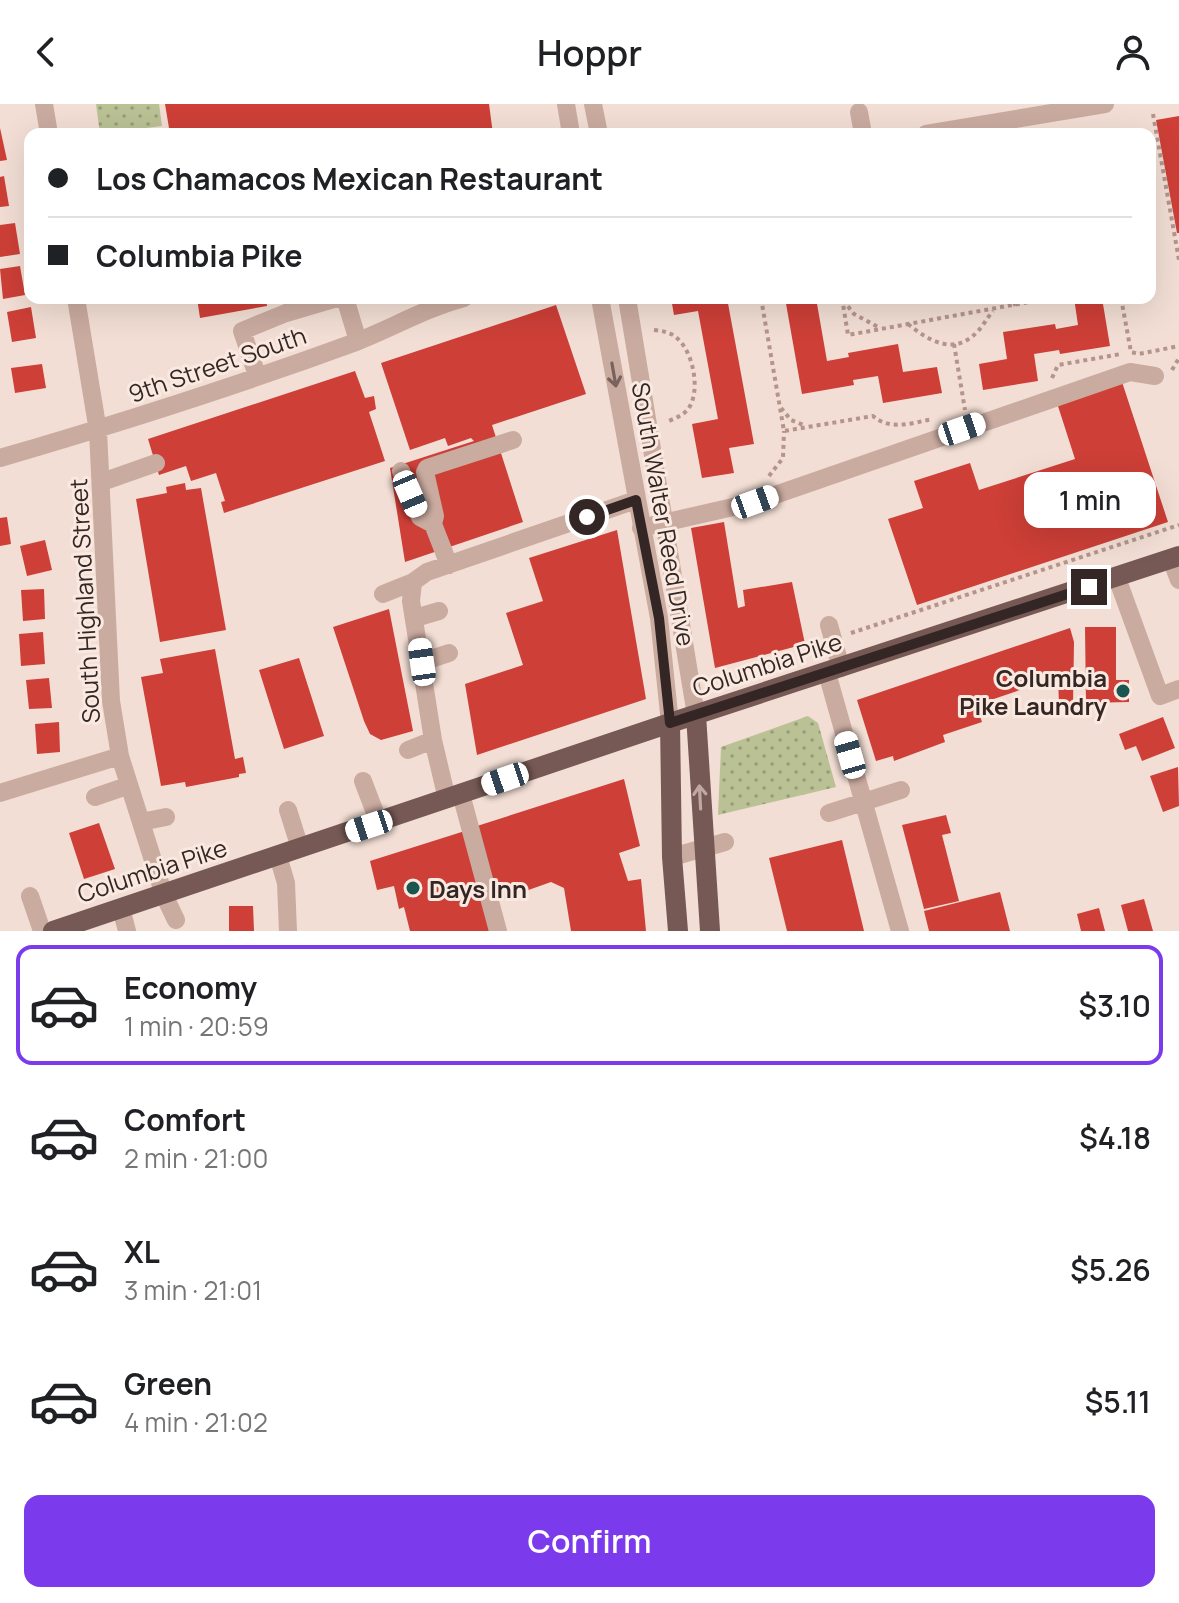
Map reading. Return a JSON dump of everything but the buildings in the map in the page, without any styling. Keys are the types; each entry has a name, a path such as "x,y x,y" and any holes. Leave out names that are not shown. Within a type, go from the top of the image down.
{"main road":[{"name":"Columbia Pike","path":"53,931 670,723 1175,558"},
{"name":"South Walter Reed Drive","path":"696,715 710,931"},
{"name":"South Walter Reed Drive","path":"670,723 672,857 678,931"}],"street":[{"path":"44,104 48,128"},
{"path":"566,104 570,128"},
{"path":"593,104 598,128"},
{"path":"962,128 1105,104"},
{"path":"859,112 862,128"},
{"name":"South Highland Street","path":"77,304 98,431 111,701 127,786 164,895 176,920"},
{"path":"257,375 242,331 317,304"},
{"path":"347,304 358,341"},
{"name":"9th Street South","path":"0,458 98,431 358,341 445,304"},
{"name":"South Walter Reed Drive","path":"601,304 659,618 670,723"},
{"name":"South Walter Reed Drive","path":"628,304 696,715"},
{"path":"641,528 755,502 1130,372 1164,373"},
{"path":"449,565 433,524 435,516 425,472 427,468 513,440"},
{"path":"102,482 156,463"},
{"path":"401,471 420,517 433,524"},
{"path":"383,594 413,582 427,572 449,565 503,556 636,500"},
{"path":"1175,558 1179,580"},
{"path":"1117,578 1160,696 1179,689"},
{"path":"413,582 411,601 433,740 498,931"},
{"path":"415,618 439,611"},
{"path":"829,625 834,670 864,803 900,931"},
{"path":"422,662 449,653"},
{"path":"408,750 433,740"},
{"path":"0,793 120,756"},
{"path":"363,781 379,823"},
{"path":"95,797 127,786"},
{"path":"829,813 901,790"},
{"path":"288,810 300,848"},
{"path":"141,822 166,817"},
{"path":"672,857 725,842"},
{"path":"278,856 286,883 288,931"},
{"path":"30,896 42,931"},
{"path":"121,908 127,931"}],"path":[{"path":"1153,114 1155,128"},
{"path":"1156,131 1179,260"},
{"path":"762,304 784,431 783,458 766,480"},
{"path":"844,304 848,335 1029,304"},
{"path":"847,304 854,314 882,329"},
{"path":"1011,307 1016,304"},
{"path":"1122,304 1131,352 1139,354 1179,346"},
{"path":"908,324 925,339 954,344 967,340 978,331 994,310"},
{"path":"654,330 669,332 680,340 691,363 694,383 691,405 682,415 669,421"},
{"path":"954,344 966,413"},
{"path":"1164,373 1179,358"},
{"path":"780,407 791,420 808,427"},
{"path":"784,431 873,416 883,424 898,425 939,418"},
{"path":"847,635 1179,525"}],"green space":[{"path":"96,104 159,104 162,126 99,128"},
{"path":"808,716 818,723 836,787 718,815 721,747"}],"place":[{"name":"Columbia Pike Laundry","path":"1123,691"},
{"name":"Days Inn","path":"413,888"}],"route":[{"path":"587,517 636,500 659,618 670,723 1089,587"}]}
